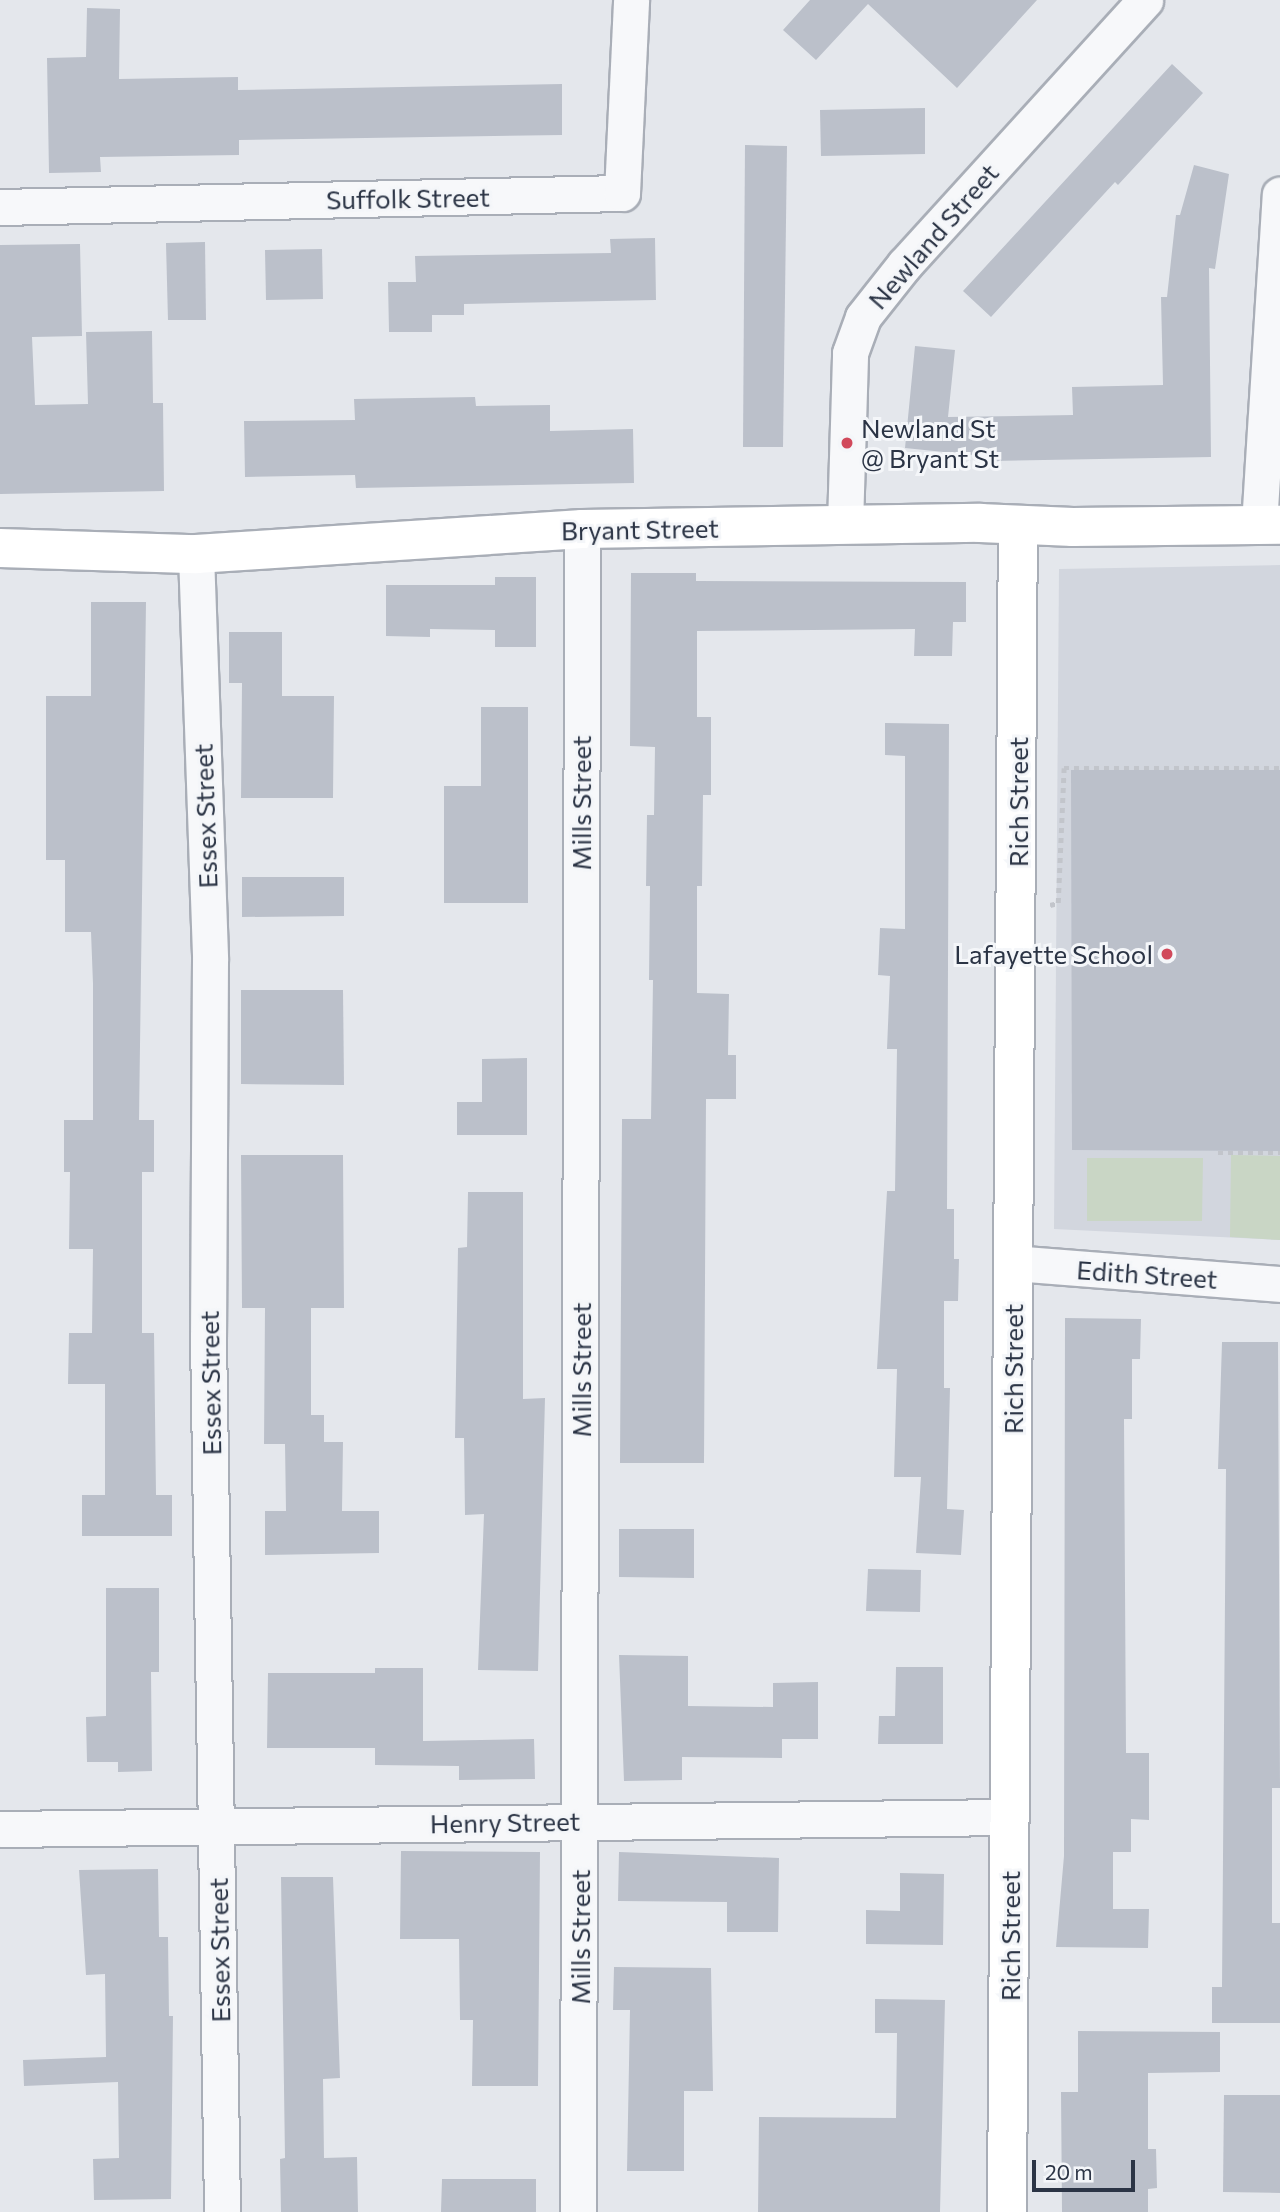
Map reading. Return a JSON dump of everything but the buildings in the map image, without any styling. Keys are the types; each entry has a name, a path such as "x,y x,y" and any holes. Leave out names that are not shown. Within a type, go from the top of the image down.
{"street":[{"name":"Suffolk Street","path":"0,207 622,193 631,0"},
{"name":"Newland Street","path":"845,525 849,366 857,328 905,264 1145,0"},
{"path":"1269,525 1280,195"},
{"name":"Bryant Street","path":"0,548 196,554 582,529 845,525 1269,525"},
{"name":"Rich Street","path":"1007,2212 1018,526"},
{"name":"Mills Street","path":"578,2212 582,529"},
{"name":"Essex Street","path":"196,554 210,960 208,1337 222,2212"},
{"name":"Edith Street","path":"1013,1263 1280,1284"},
{"name":"Henry Street","path":"0,1829 217,1829 580,1819 1010,1817"}],"path":[{"path":"1058,899 1064,768 1280,768"},
{"path":"1218,1153 1280,1153"}],"shaded area":[{"name":"Lafayette School","path":"1280,565 1280,1240 1054,1229 1059,569"}],"green space":[{"path":"1231,1155 1280,1156 1280,1240 1230,1237"},
{"path":"1087,1158 1203,1158 1202,1221 1087,1221"}],"place":[{"name":"Newland St @ Bryant St","path":"847,443"},
{"name":"Lafayette School","path":"1167,954"}]}
